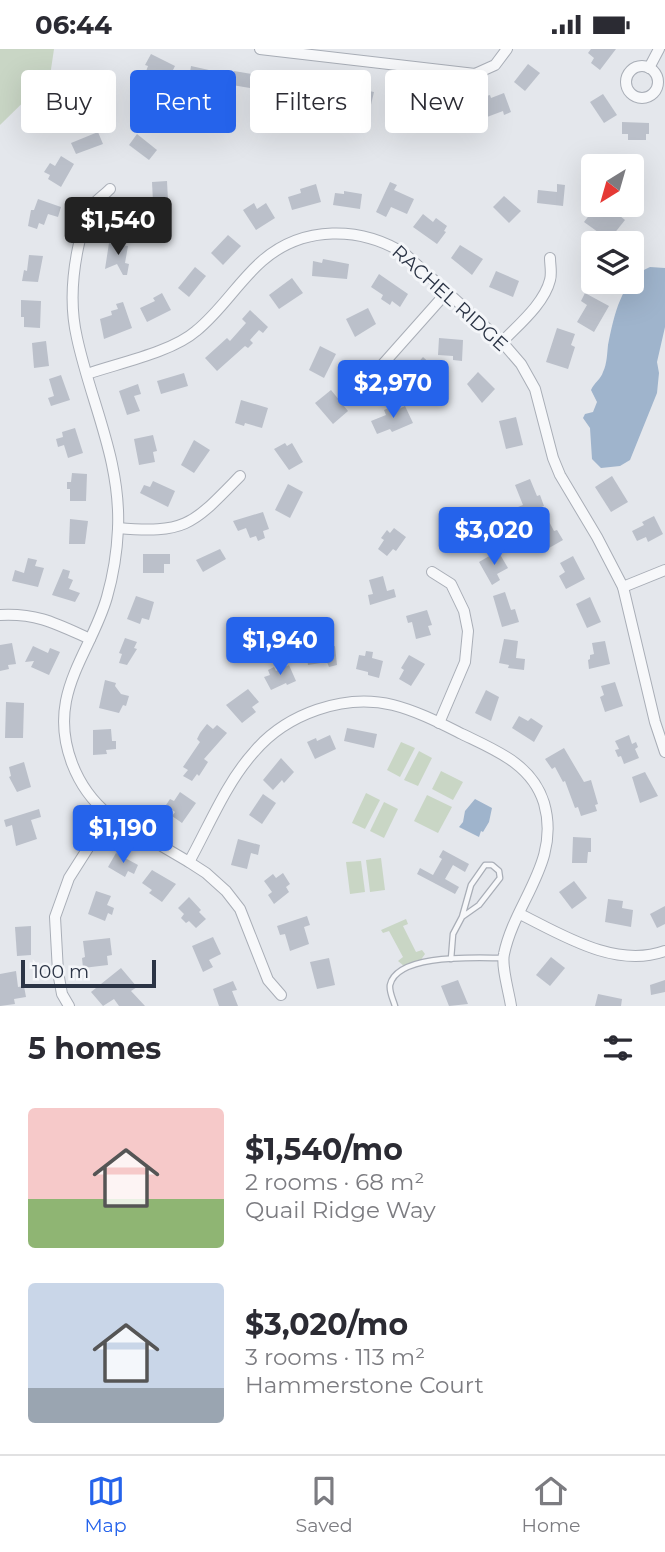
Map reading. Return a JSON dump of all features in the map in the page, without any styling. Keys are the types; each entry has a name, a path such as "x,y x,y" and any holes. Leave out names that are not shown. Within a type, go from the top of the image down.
{"street":[{"path":"260,49 345,54 460,73 475,73 495,65 507,49"},
{"path":"649,68 659,49"},
{"path":"110,189 91,207 81,237 75,269 74,316 87,374 109,444 118,528 107,598 66,701 65,724 69,756 76,776 96,805 206,873 226,891 240,909 268,980 281,995"},
{"name":"RACHEL RIDGE","path":"87,374 175,345 196,332 261,261 297,240 327,233 345,233 390,244 405,254 502,342 521,364 535,389 553,458 560,474 623,587 655,722 665,752"},
{"path":"502,342 525,318 545,290 551,279 550,258"},
{"path":"374,373 447,292"},
{"path":"118,528 155,531 173,529 191,522 240,476"},
{"path":"623,587 665,570"},
{"path":"432,572 451,584 464,611 468,631 465,662 439,723"},
{"path":"0,615 25,613 90,639"},
{"path":"189,862 240,771 254,752 273,733 294,721 328,706 370,702 392,705 439,723 512,759 531,777 544,803 548,829 544,861 503,958 511,1006"},
{"path":"69,1006 62,994 58,972 55,917 69,878 109,815"},
{"path":"520,914 606,952 625,955 665,951"}],"lane":[{"path":"451,959 453,934 462,917 471,885 480,869 485,865 492,865 499,871 500,879 479,905 462,917"},
{"path":"395,1006 389,989 396,973 433,960 503,958"}],"green space":[{"path":"0,49 54,49 51,70 21,70 21,104 0,125"},
{"path":"401,742 415,748 400,777 387,770"},
{"path":"419,751 432,758 418,786 404,780"},
{"path":"441,771 463,782 453,800 432,789"},
{"path":"366,793 380,800 365,829 352,823"},
{"path":"427,795 452,807 438,833 414,821"},
{"path":"384,802 398,809 384,838 370,831"},
{"path":"381,858 385,890 370,892 366,860"},
{"path":"361,861 365,892 350,894 346,862"},
{"path":"406,919 408,924 403,926 416,952 422,950 425,954 420,961 404,966 398,961 403,957 389,931 383,933 381,930"}],"water":[{"path":"650,267 665,268 665,327 657,362 657,393 630,460 620,466 601,468 592,459 590,428 583,418 585,414 593,412 597,402 591,390 604,369 620,300 623,294 644,294 644,271"},
{"path":"475,799 492,808 489,822 479,837 459,827 465,811"}],"building":[{"path":"591,49 616,49 600,70 591,63 594,58 588,53"},
{"path":"151,54 175,66 173,70 146,70 148,66 145,65"},
{"path":"528,64 540,73 525,91 514,82"},
{"path":"191,66 209,70 190,70"},
{"path":"236,71 250,74 250,88 236,86"},
{"path":"504,93 511,112 504,115 503,111 488,117 488,96 491,98"},
{"path":"603,94 617,115 604,123 590,102"},
{"path":"622,122 649,123 646,140 628,140 628,134 622,134"},
{"path":"98,133 103,144 76,154 71,143"},
{"path":"137,134 157,150 149,160 129,145"},
{"path":"61,156 74,164 61,187 48,179 50,175 44,172 50,163 55,166"},
{"path":"167,181 168,201 153,202 152,182"},
{"path":"390,182 397,185 394,190 414,199 407,214 391,207 386,217 376,212"},
{"path":"316,184 321,202 292,210 288,197 301,193 300,189"},
{"path":"557,184 565,185 563,206 537,203 538,190 557,192"},
{"path":"344,191 362,194 360,209 333,205 335,193 344,194"},
{"path":"504,196 521,211 509,223 493,207"},
{"path":"38,199 61,207 58,217 48,214 44,225 39,223 37,229 28,226 31,210 34,210"},
{"path":"254,203 257,209 266,203 275,218 256,230 243,210"},
{"path":"145,208 158,216 142,238 134,233 140,226 135,222"},
{"path":"423,214 433,222 436,218 447,226 437,244 413,227"},
{"path":"588,217 621,217 625,220 616,231 596,231 584,222"},
{"path":"228,235 241,246 223,265 211,253"},
{"path":"109,243 128,246 125,263 129,264 127,275 123,275 117,264 105,269"},
{"path":"460,245 483,259 472,275 451,258"},
{"path":"29,255 43,256 38,282 22,281 24,270 27,271"},
{"path":"323,259 349,264 347,279 312,276 313,261 322,263"},
{"path":"195,267 206,276 189,297 178,288"},
{"path":"496,271 519,281 513,297 489,287"},
{"path":"379,274 408,294 400,307 392,301 390,305 381,299 383,295 371,287"},
{"path":"292,278 303,293 279,309 269,295"},
{"path":"162,293 171,310 147,322 140,308 155,301 153,298"},
{"path":"587,294 609,306 594,332 577,322 587,305 581,301"},
{"path":"21,300 41,301 40,328 24,327"},
{"path":"123,302 132,328 104,339 100,319 112,315 111,311 118,309 116,304"},
{"path":"368,308 376,324 355,337 346,319"},
{"path":"250,310 268,327 263,333 259,330 250,340 253,343 248,348 245,346 217,371 205,358 227,338 230,341 246,323 242,319"},
{"path":"557,328 575,334 571,345 575,347 568,369 546,362"},
{"path":"439,338 463,340 462,361 453,360 453,356 438,355"},
{"path":"46,341 49,366 34,368 32,343"},
{"path":"320,346 336,354 324,378 309,370"},
{"path":"423,357 434,367 432,370 440,378 425,395 412,384 424,372 416,365"},
{"path":"478,372 495,389 482,403 467,384"},
{"path":"184,373 188,386 161,394 157,381"},
{"path":"61,375 70,400 51,406 48,398 54,396 49,379"},
{"path":"138,384 141,394 134,396 140,411 127,415 119,391"},
{"path":"331,390 348,411 333,424 315,403"},
{"path":"241,400 268,408 262,428 235,423"},
{"path":"397,404 399,409 405,406 413,423 392,432 390,429 377,434 371,421 386,415 384,410"},
{"path":"516,417 523,445 506,449 499,421"},
{"path":"75,428 83,453 68,458 64,445 58,447 56,439 63,437 62,432"},
{"path":"153,435 157,451 153,452 155,462 139,465 134,439"},
{"path":"194,440 210,450 194,473 181,465"},
{"path":"285,443 287,446 292,443 303,462 289,470 274,449"},
{"path":"72,473 87,474 86,501 70,501 67,482 71,482"},
{"path":"612,476 628,502 611,512 595,487"},
{"path":"530,479 544,506 521,515 518,507 523,505 515,485"},
{"path":"153,481 175,491 168,507 140,493 144,485 150,487"},
{"path":"288,484 303,492 290,518 275,510"},
{"path":"455,509 469,515 462,533 439,523 444,511 452,515"},
{"path":"263,512 269,529 263,531 265,538 258,541 256,536 250,538 246,528 238,531 233,521"},
{"path":"546,516 554,531 557,530 563,540 542,552 538,546 542,543 535,531 531,534 527,527"},
{"path":"654,516 663,534 648,542 646,537 637,541 632,531"},
{"path":"70,519 88,521 85,544 69,544"},
{"path":"394,528 406,537 396,551 393,549 387,556 378,549 387,530 390,533"},
{"path":"220,549 226,559 203,572 196,560"},
{"path":"498,551 508,568 497,574 500,580 492,585 479,562"},
{"path":"143,554 170,554 170,564 164,564 164,573 143,573"},
{"path":"573,556 585,579 566,589 559,576 565,572 560,563"},
{"path":"28,558 37,560 35,566 44,568 38,587 12,581 15,570 24,573"},
{"path":"63,569 70,571 68,578 73,580 69,589 80,593 75,602 52,595"},
{"path":"383,576 387,591 394,589 396,597 370,605 368,595 373,594 369,580"},
{"path":"505,592 511,610 515,609 519,622 502,627 493,596"},
{"path":"136,596 154,602 149,620 142,618 140,624 127,619"},
{"path":"590,597 601,622 587,628 576,604"},
{"path":"427,610 432,625 428,626 431,635 416,639 412,622 408,623 406,616"},
{"path":"125,638 137,642 134,648 137,649 127,665 119,663 122,654 119,653"},
{"path":"504,639 518,641 516,658 525,659 524,670 508,668 509,665 499,663"},
{"path":"605,641 610,664 589,669 588,660 590,655 594,654 592,643"},
{"path":"12,643 16,664 8,665 9,669 0,671 0,645"},
{"path":"33,646 48,653 50,648 60,652 49,675 31,667 34,661 25,662"},
{"path":"335,646 337,665 329,667 327,662 308,665 306,651"},
{"path":"366,651 373,652 372,658 383,661 379,678 356,669 359,655 365,656"},
{"path":"409,655 425,664 411,686 399,679 404,670 401,668"},
{"path":"289,665 296,681 271,690 264,677 270,675 268,670 274,667 276,671"},
{"path":"105,680 116,683 115,686 121,694 129,696 126,706 123,705 119,713 99,708"},
{"path":"615,682 623,706 605,712 600,697 604,695 601,686"},
{"path":"248,689 259,702 252,707 256,712 242,723 226,705"},
{"path":"486,690 499,697 491,721 475,713"},
{"path":"6,702 24,703 23,738 5,738"},
{"path":"519,716 528,721 531,718 543,726 534,742 512,728"},
{"path":"207,724 213,729 217,725 227,733 204,759 208,762 199,776 197,774 192,781 183,776 188,770 183,767 200,742 197,739"},
{"path":"347,728 377,734 374,748 344,741"},
{"path":"111,729 116,749 106,750 107,754 93,755 93,730"},
{"path":"330,735 336,749 315,759 307,742"},
{"path":"629,735 632,744 636,742 638,747 635,749 639,758 624,764 615,750 619,749 615,741"},
{"path":"564,748 584,782 591,780 598,804 595,805 597,811 581,816 578,807 575,808 565,781 563,782 555,767 552,769 545,759"},
{"path":"281,758 294,772 273,790 263,780"},
{"path":"24,762 31,787 17,792 9,777 9,767"},
{"path":"645,772 658,796 640,803 632,777"},
{"path":"180,792 196,803 182,823 172,816 175,812 166,805 170,799 174,801"},
{"path":"263,794 276,803 262,824 249,815"},
{"path":"39,809 41,817 31,820 37,839 16,846 12,825 6,827 4,820"},
{"path":"573,837 591,838 591,852 588,852 587,863 572,863"},
{"path":"238,839 260,845 258,855 251,853 247,869 231,865"},
{"path":"443,850 469,864 465,872 453,865 445,879 459,887 455,894 417,874 420,868 433,875 442,859 439,857"},
{"path":"116,853 138,865 134,874 128,871 125,877 108,867"},
{"path":"152,870 176,884 162,902 149,893 152,890 142,883"},
{"path":"283,873 290,884 286,887 289,892 274,904 268,895 272,892 264,881 273,874 276,878"},
{"path":"574,881 587,898 572,909 559,892"},
{"path":"96,891 111,896 107,905 114,908 112,915 108,913 105,921 88,914"},
{"path":"189,897 206,919 196,928 181,918 184,914 178,908"},
{"path":"608,899 623,901 622,908 633,910 631,927 605,922"},
{"path":"665,906 665,924 657,928 650,914"},
{"path":"307,916 310,925 304,927 309,944 290,951 285,934 280,935 277,926"},
{"path":"31,926 31,955 17,956 15,927"},
{"path":"213,937 221,954 209,960 213,967 203,972 192,946"},
{"path":"110,938 112,955 107,956 108,965 83,968 83,941"},
{"path":"551,957 565,968 550,986 536,975"},
{"path":"329,958 335,985 317,989 310,962"},
{"path":"121,968 137,987 131,991 145,1006 119,1006 114,999 103,1006 91,992"},
{"path":"16,971 18,987 24,986 26,997 14,999 15,1004 0,1006 0,974"},
{"path":"458,980 468,1004 449,1006 441,986"},
{"path":"665,980 665,992 651,995 650,985"},
{"path":"233,981 237,990 232,991 238,1006 219,1006 213,989"},
{"path":"598,994 622,999 621,1006 595,1006"}]}
